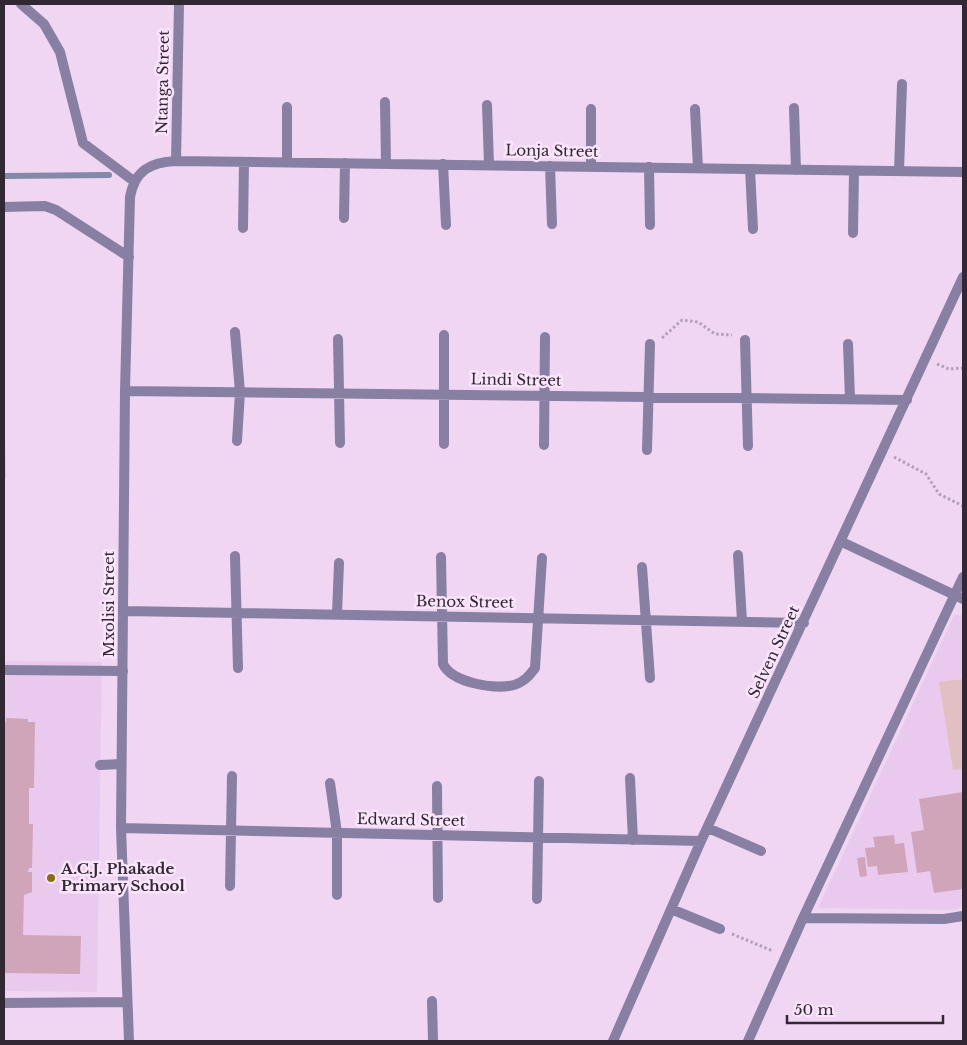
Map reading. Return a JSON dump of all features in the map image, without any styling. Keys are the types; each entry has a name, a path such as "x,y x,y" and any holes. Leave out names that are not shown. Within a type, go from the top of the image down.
{"street":[{"path":"20,4 44,24 60,52 83,143 136,182"},
{"name":"Ntanga Street","path":"176,161 179,4"},
{"path":"899,171 902,84"},
{"path":"385,102 386,164"},
{"path":"487,105 489,165"},
{"path":"287,107 287,162"},
{"path":"794,108 796,170"},
{"path":"591,109 591,167"},
{"path":"695,109 698,168"},
{"name":"Lonja Street","path":"144,170 152,163 176,161 963,172"},
{"path":"243,228 244,162"},
{"path":"344,218 345,163"},
{"path":"443,164 446,225"},
{"path":"550,166 552,224"},
{"path":"649,168 650,225"},
{"path":"750,169 753,229"},
{"name":"Mxolisi Street","path":"129,1041 126,1002 121,828 125,391 130,197 136,182 144,170"},
{"path":"853,233 854,171"},
{"path":"4,206 45,206 56,210 129,257"},
{"name":"Selven Street","path":"613,1041 701,841 842,542 963,276"},
{"path":"235,332 240,392 237,441"},
{"path":"444,335 444,444"},
{"path":"544,445 545,337"},
{"path":"338,339 340,443"},
{"path":"745,340 748,446"},
{"path":"647,450 650,344"},
{"path":"848,344 850,399"},
{"name":"Lindi Street","path":"125,391 907,400"},
{"path":"842,542 959,597"},
{"path":"738,555 742,622"},
{"path":"235,556 235,613 238,668"},
{"path":"441,557 440,616 443,664 446,670 485,686 514,685 527,679 535,668 542,558"},
{"path":"337,614 339,563"},
{"path":"642,567 650,678"},
{"path":"748,1041 803,918 959,597 963,578"},
{"name":"Benox Street","path":"124,611 804,623"},
{"path":"4,670 123,671"},
{"path":"100,765 122,764"},
{"path":"230,886 232,776"},
{"path":"630,778 633,840"},
{"path":"537,899 539,781"},
{"path":"330,783 337,833 337,895"},
{"path":"437,786 438,898"},
{"name":"Edward Street","path":"121,828 701,841"},
{"path":"708,828 761,851"},
{"path":"671,909 720,929"},
{"path":"803,918 944,919 963,916"},
{"path":"432,1001 433,1041"},
{"path":"4,1002 126,1002"}],"path":[{"path":"650,344 666,336 682,320 698,322 715,334 741,336 745,340"},
{"path":"926,359 949,369 963,368"},
{"path":"883,452 926,474 940,494 963,506"},
{"path":"720,929 785,956"}],"shaded area":[{"path":"4,395 6,478 4,478"},
{"path":"954,615 963,615 963,907 951,910 818,908"},
{"name":"A.C.J. Phakade Primary School","path":"4,661 102,662 97,992 4,991"},
{"path":"963,679 963,769 953,770 939,682"}],"building":[{"path":"6,718 28,719 28,722 35,722 34,788 29,788 29,824 33,824 32,868 29,868 28,872 32,872 32,892 24,895 23,935 81,936 80,974 4,973 4,722 6,722"},
{"path":"963,792 963,889 934,893 930,871 917,873 911,832 924,830 919,799"},
{"path":"894,835 895,844 904,843 908,872 878,875 877,866 868,867 865,848 875,847 873,837"},
{"path":"865,857 867,876 860,877 857,858"}],"waterway":[{"path":"4,176 109,175"}],"place":[{"name":"A.C.J. Phakade Primary School","path":"51,878"}]}
